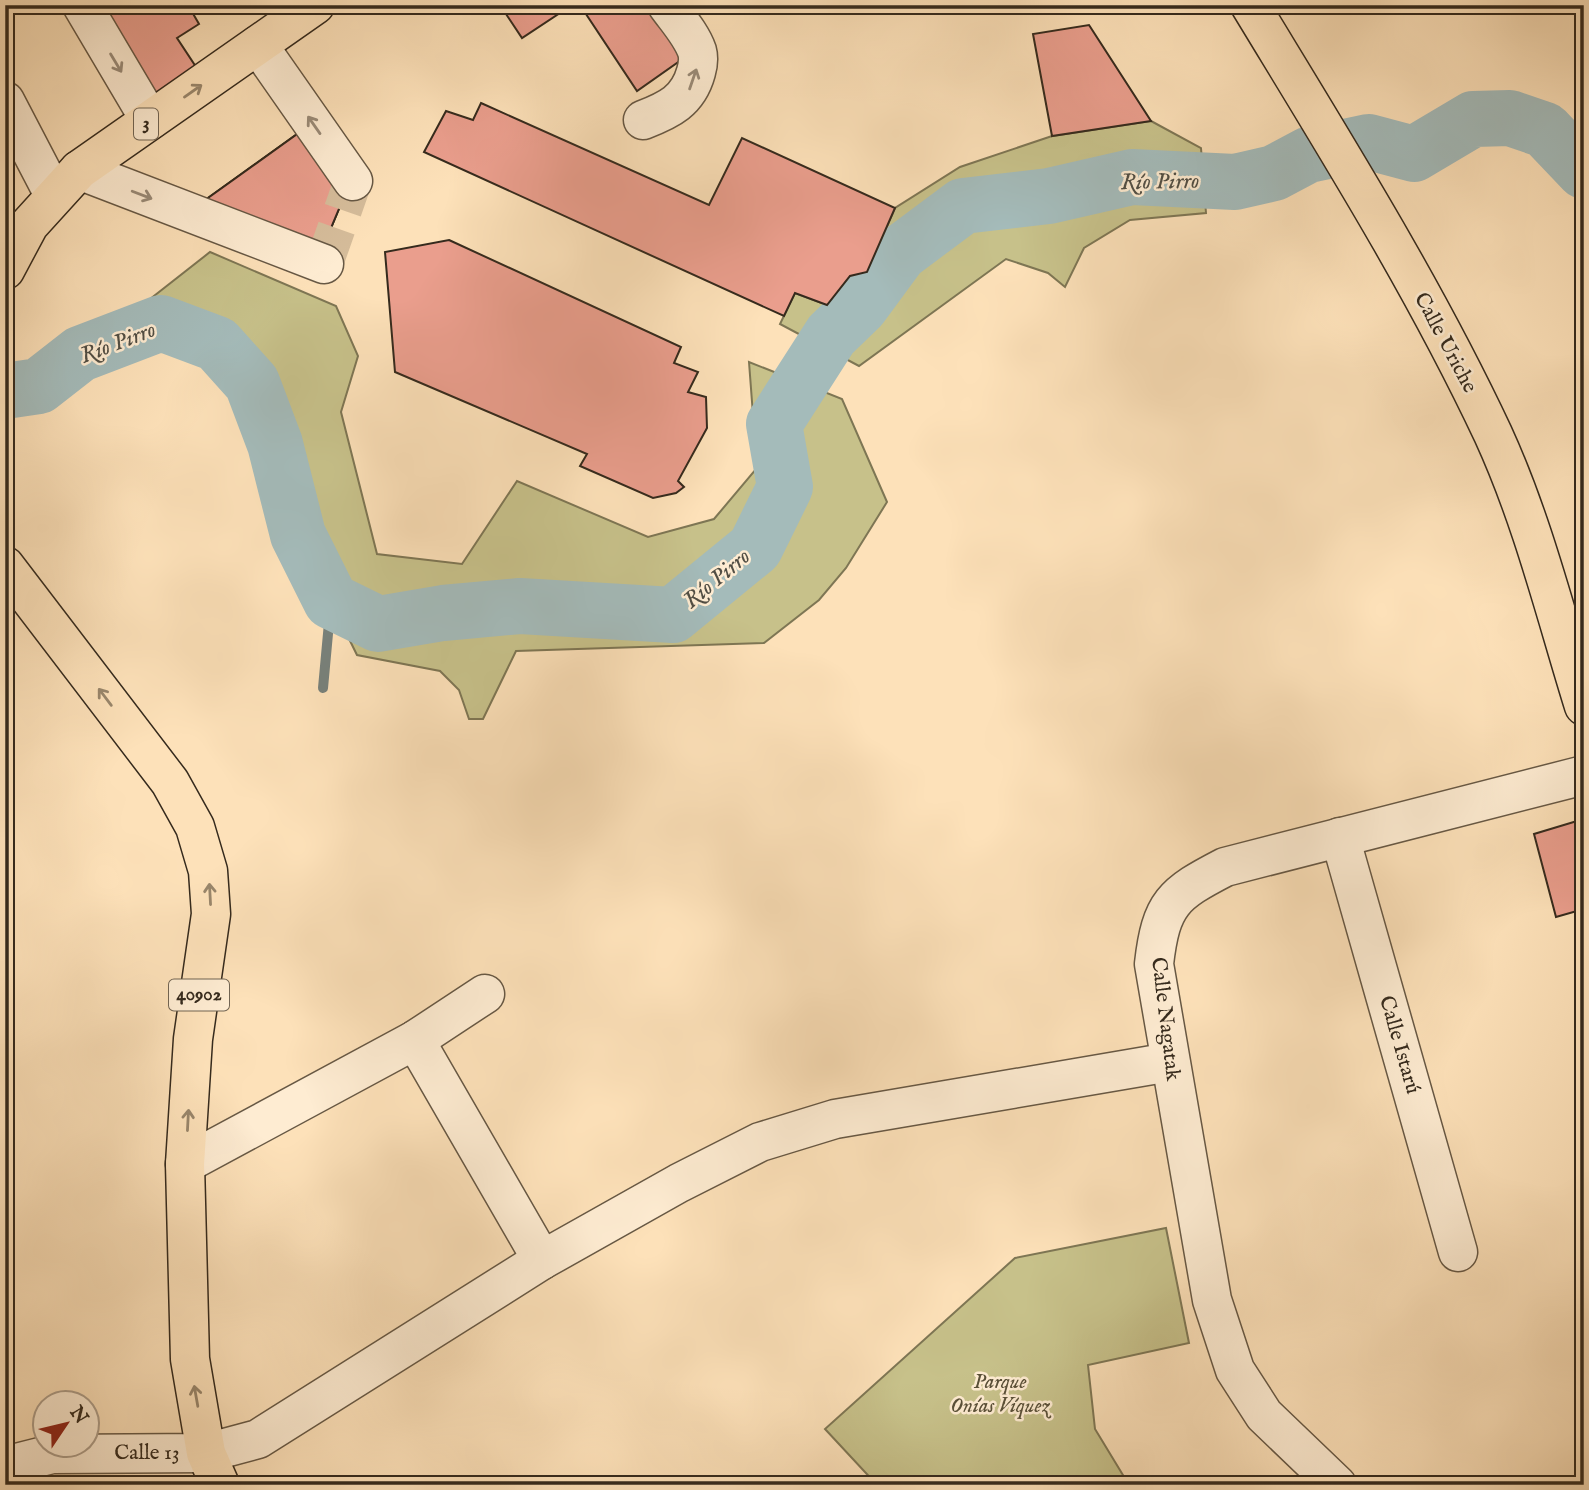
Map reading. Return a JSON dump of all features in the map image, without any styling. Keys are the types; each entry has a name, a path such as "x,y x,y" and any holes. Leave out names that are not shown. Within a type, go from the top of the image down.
{"main road":[{"name":"3","path":"5,270 17,234 66,182 150,121 268,27 315,5"},
{"name":"Calle Uriche","path":"1250,5 1355,178 1449,348 1493,436 1523,510 1584,706"},
{"name":"40902","path":"5,566 170,782 195,828 205,860 211,914 193,1039 185,1164 190,1359 213,1469"}],"street":[{"path":"82,5 150,121"},
{"path":"643,120 667,111 685,98 698,64 694,43 667,5"},
{"path":"268,27 354,181"},
{"path":"5,101 66,182 324,264"},
{"name":"Calle Nagatak","path":"1337,1485 1264,1415 1235,1370 1212,1300 1154,964 1158,926 1170,903 1194,883 1226,867 1584,775"},
{"name":"Calle Istarú","path":"1340,837 1458,1252"},
{"path":"185,1164 415,1040 485,994"},
{"path":"415,1040 542,1260"},
{"name":"Calle 13","path":"5,1466 52,1454 213,1469 542,1260 679,1183 760,1142 835,1119 1170,1062"}],"green space":[{"path":"1151,121 1201,148 1206,213 1130,220 1084,248 1065,287 1048,273 1006,259 859,366 780,324 795,293 827,305 850,276 867,272 895,208 960,167 1052,136"},
{"path":"210,252 336,306 358,356 341,412 377,554 462,564 517,481 648,537 714,519 757,468 749,362 842,399 887,502 846,568 819,600 764,643 516,651 483,719 469,719 459,690 440,671 357,655 298,535 275,444 252,384 217,344 161,323 80,354"},
{"name":"Parque Onías Víquez","path":"1166,1228 1189,1343 1088,1365 1095,1429 1129,1485 877,1485 825,1429 1015,1258"}],"building":[{"path":"89,5 188,5 199,24 177,38 202,76 151,108"},
{"path":"500,5 572,5 522,38"},
{"path":"580,5 672,5 701,46 637,91"},
{"path":"1089,25 1151,121 1052,136 1033,34"},
{"path":"481,103 709,205 742,138 895,208 867,272 850,276 827,305 795,293 784,316 424,152 446,111 473,120"},
{"path":"307,127 349,185 321,252 201,203"},
{"path":"307,127 349,185 321,252 201,203"},
{"path":"449,240 681,347 674,363 698,372 688,392 706,397 707,428 678,481 684,487 676,493 653,498 580,466 587,454 395,372 385,252"},
{"path":"1577,821 1584,842 1584,909 1556,917 1534,834"}],"waterway":[{"name":"Río Pirro","path":"5,391 39,386 80,354 161,323 217,344 252,383 275,444 298,535 331,601 378,624 443,613 520,606 673,615 755,548 785,487 774,424 831,335 861,306 900,253 963,206 1049,196 1132,177 1235,182 1274,173 1308,155 1369,142 1414,154 1473,119 1510,118 1545,130 1584,171"},
{"path":"323,688 331,601"}],"tunnel":[{"path":"324,264 353,181"}]}
